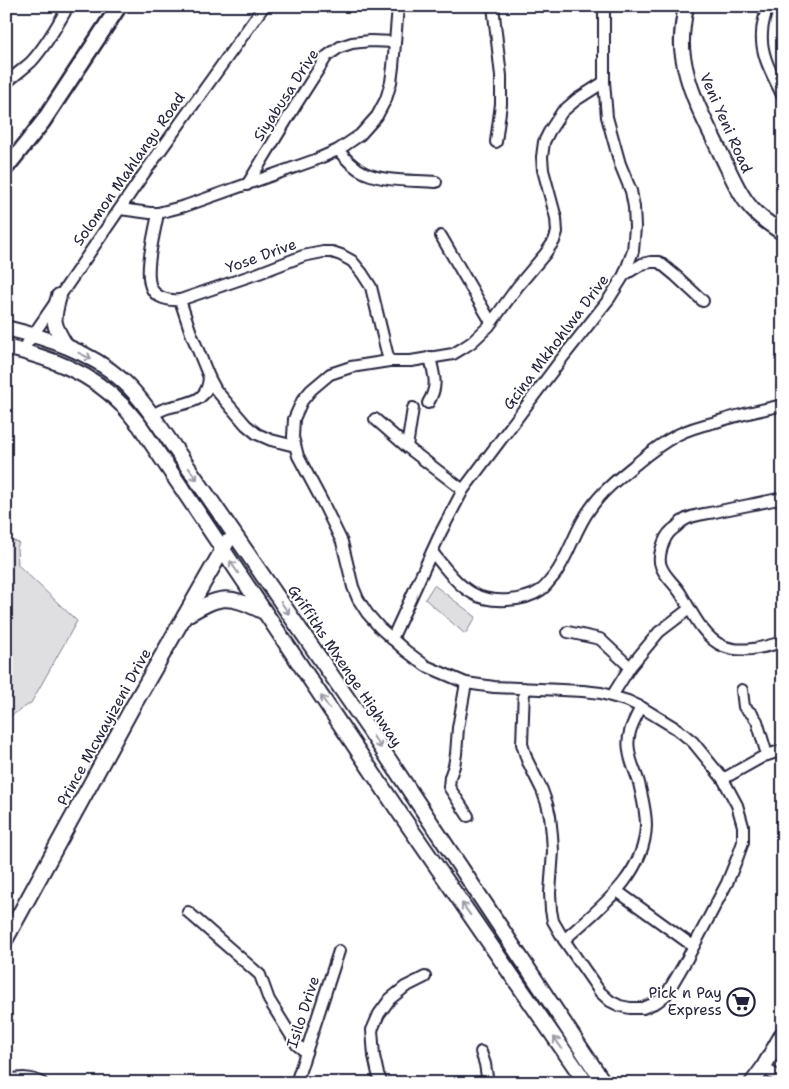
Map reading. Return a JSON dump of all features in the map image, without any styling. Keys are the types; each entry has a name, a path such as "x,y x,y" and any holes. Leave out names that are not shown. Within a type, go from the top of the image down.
{"street":[{"name":"Solomon Mahlangu Road","path":"22,351 143,174 264,6"},
{"path":"120,209 158,213 186,206 315,160 338,150 360,135 377,116 386,99 391,82 398,6"},
{"path":"493,6 501,104 496,142"},
{"name":"Gcina Mkhohlwa Drive","path":"392,639 441,532 463,490 609,300 624,275 633,251 635,227 631,191 620,164 607,117 604,82 604,6"},
{"name":"Veni Yeni Road","path":"686,6 682,33 682,54 686,76 696,102 739,191 752,209 770,225 783,233"},
{"path":"768,6 763,24 762,44 783,97"},
{"path":"6,83 31,62 41,50 65,12"},
{"name":"Siyabusa Drive","path":"247,185 327,56 340,47 352,43 370,41 395,42"},
{"path":"524,688 522,744 527,760 542,790 550,816 553,851 550,893 553,921 600,992 610,1001 620,1006 643,1008 657,1002 666,995 687,959 732,871 742,842 743,826 737,805 723,779 693,742 677,729 641,707 601,693 466,683 426,666 406,652 380,628 358,599 353,587 342,542 298,456 293,437 294,420 302,402 311,390 330,374 351,367 389,361 410,361 453,354 482,333 545,254 554,241 557,232 556,218 543,170 544,142 562,112 576,100 604,82"},
{"path":"338,150 352,164 366,173 385,178 436,182"},
{"path":"158,213 149,266 151,287 156,294 164,299 180,300 209,377 216,390 246,425 257,434 271,440 295,446"},
{"path":"441,236 491,322"},
{"name":"Yose Drive","path":"180,300 302,256 332,252 352,261 371,287 389,361"},
{"path":"624,275 642,264 659,262 704,301"},
{"path":"60,296 54,313 54,324 66,346"},
{"name":"Griffiths Mxenge Highway","path":"6,328 66,346 93,359 122,379 135,392 364,723 604,1083"},
{"path":"6,347 71,368 97,384 122,405 140,426 405,820 586,1083"},
{"path":"428,403 435,385 430,358"},
{"path":"152,415 195,400 203,395 208,388 209,377"},
{"path":"432,552 461,585 480,598 508,600 542,590 554,575 589,510 602,493 651,452 678,435 697,427 783,405"},
{"path":"406,447 413,408"},
{"path":"375,419 406,447 463,490"},
{"path":"783,498 698,515 683,521 671,531 661,549 660,559 661,566 689,609 707,634 722,646 740,650 754,649 783,642"},
{"name":"Prince Mcwayizeni Drive","path":"6,939 132,708 233,532"},
{"path":"184,616 206,603 226,599 238,600 264,612"},
{"path":"612,696 630,667 659,632 689,609"},
{"path":"568,632 600,639 630,667"},
{"path":"466,683 458,728 456,754 448,787 468,816"},
{"path":"742,690 744,706 757,721 767,754"},
{"path":"564,940 617,891 636,864 643,845 646,826 644,806 628,744 632,725 641,707"},
{"path":"723,779 767,754 783,750"},
{"path":"617,891 693,946"},
{"path":"188,912 260,975 269,1000 297,1044 306,1052"},
{"name":"Isilo Drive","path":"296,1083 339,950"},
{"path":"382,1083 374,1056 372,1030 379,1014 390,999 406,987 425,977"},
{"path":"752,1083 783,1034"},
{"path":"481,1052 486,1064 488,1083"},
{"path":"763,1068 783,1079"},
{"path":"6,1080 28,1078 42,1083"}],"shaded area":[{"path":"6,538 19,543 17,548 18,565 77,621 31,703 6,719"},
{"path":"434,585 476,617 465,634 425,599"}],"railway":[{"path":"6,156 37,116 109,6"},
{"path":"6,181 49,127 129,6"}],"place":[{"name":"Pick n Pay Express","path":"741,1002"}]}
